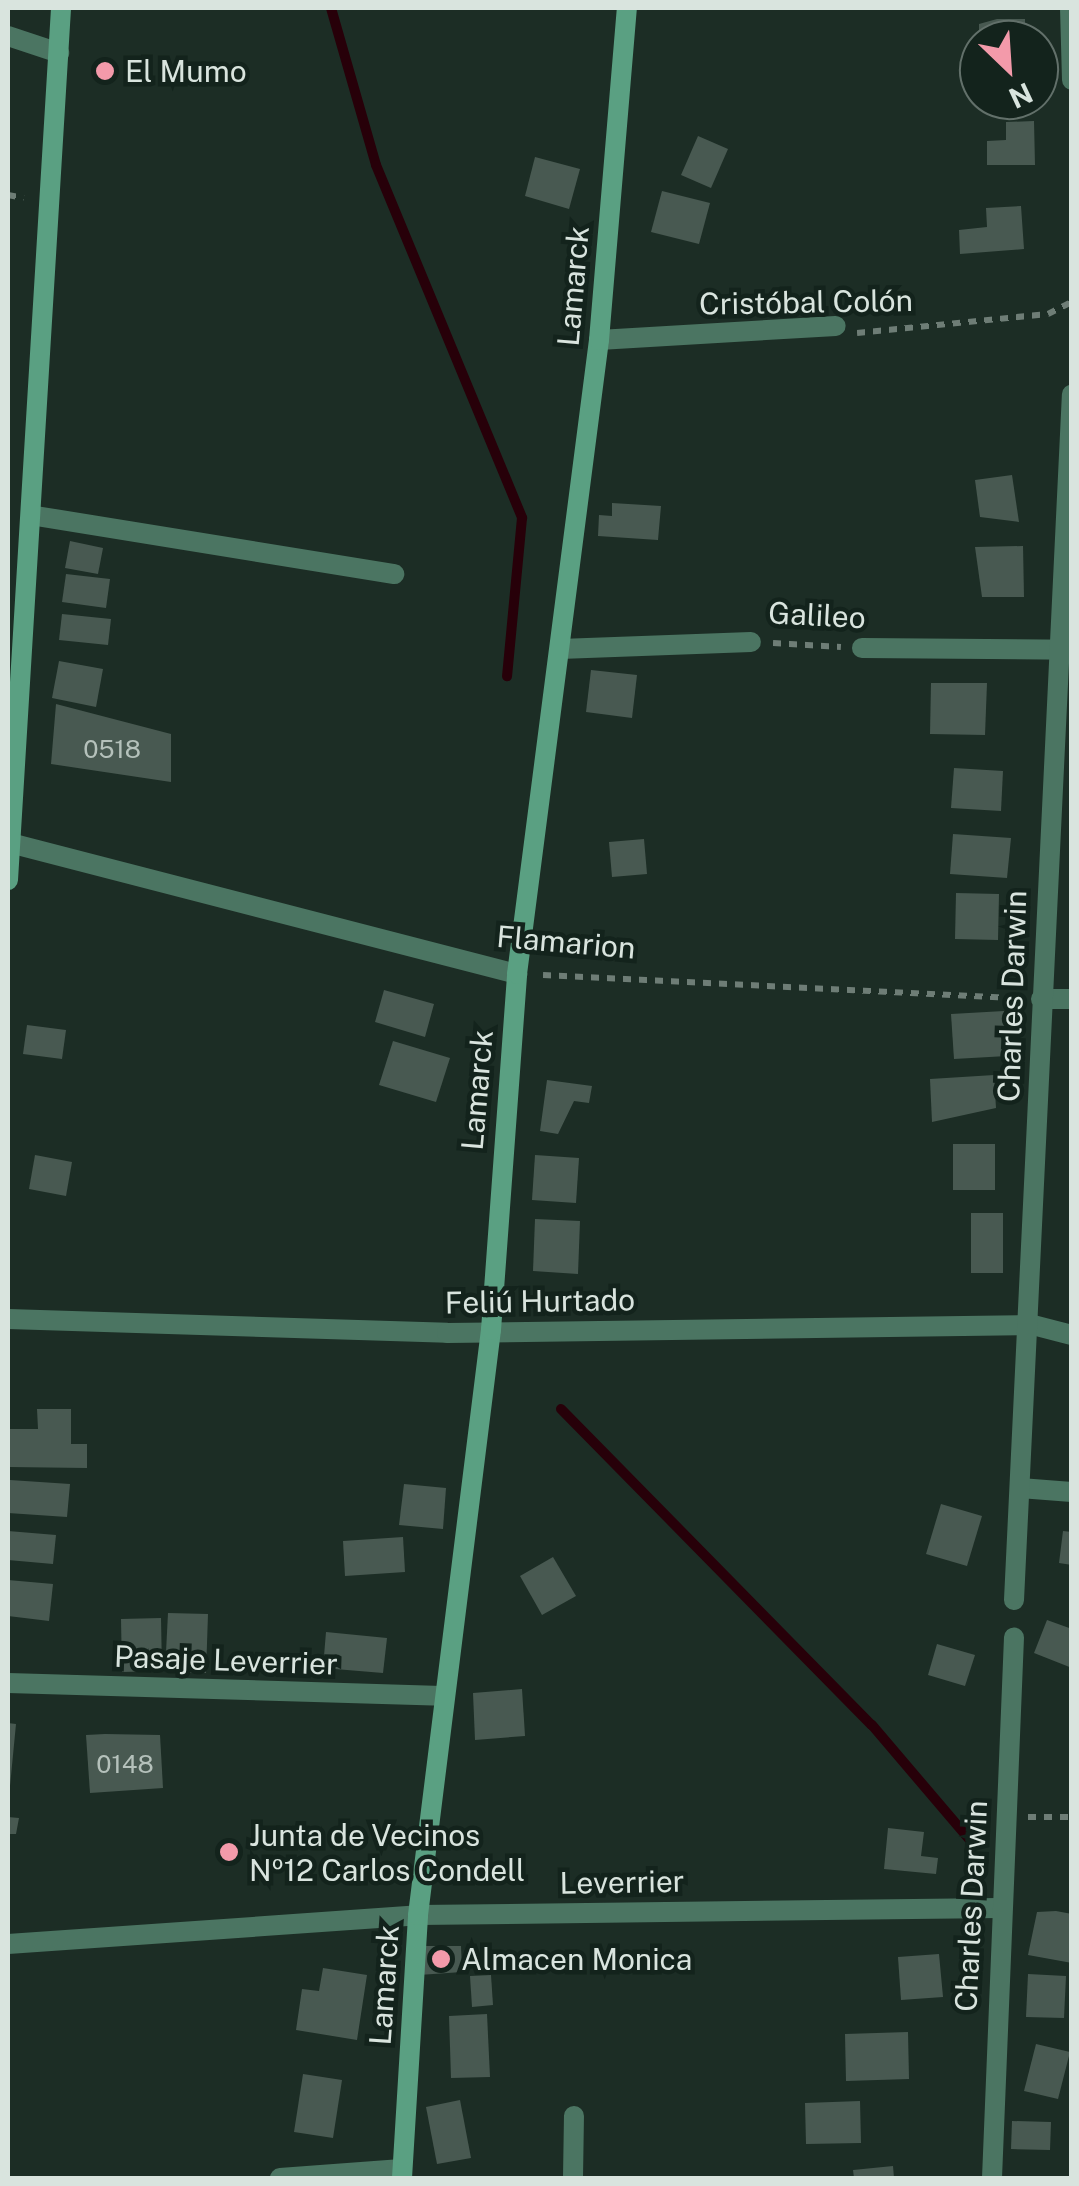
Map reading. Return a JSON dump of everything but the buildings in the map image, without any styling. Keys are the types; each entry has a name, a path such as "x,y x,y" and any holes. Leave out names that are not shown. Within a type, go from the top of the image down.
{"main road":[{"path":"8,880 36,516 60,8"},
{"name":"Lamarck","path":"402,2174 418,1915 442,1696 491,1330 518,974 600,340 626,8"}],"street":[{"path":"1070,8 1072,80"},
{"path":"8,36 59,52"},
{"name":"Cristóbal Colón","path":"600,340 836,326"},
{"name":"Charles Darwin","path":"1014,1600 1034,1325 1041,999 1064,650 1072,394"},
{"path":"36,516 394,574"},
{"name":"Galileo","path":"560,650 751,642"},
{"name":"Galileo","path":"862,648 1064,650"},
{"name":"Flamarion","path":"10,843 518,974"},
{"path":"1041,999 1072,1000"},
{"name":"Feliú Hurtado","path":"8,1319 491,1330 1034,1325 1072,1335"},
{"path":"1020,1488 1072,1492"},
{"name":"Charles Darwin","path":"992,2178 999,1908 1014,1637"},
{"name":"Pasaje Leverrier","path":"8,1683 442,1696"},
{"name":"Leverrier","path":"8,1944 418,1915 999,1908"},
{"path":"573,2178 574,2116"},
{"path":"280,2178 402,2174"}],"path":[{"name":"Cristóbal Colón","path":"836,326 867,336 1048,314 1072,302"},
{"name":"Galileo","path":"751,642 862,648"},
{"name":"Flamarion","path":"518,974 1041,999"},
{"path":"1007,1817 1072,1817"}],"waterway":[{"path":"331,8 376,165 522,518 507,676"},
{"path":"561,1409 872,1725 974,1845"}],"place":[{"name":"El Mumo","path":"105,71"},
{"name":"Junta de Vecinos Nº12 Carlos Condell","path":"229,1852"},
{"name":"Almacen Monica","path":"441,1959"}]}
